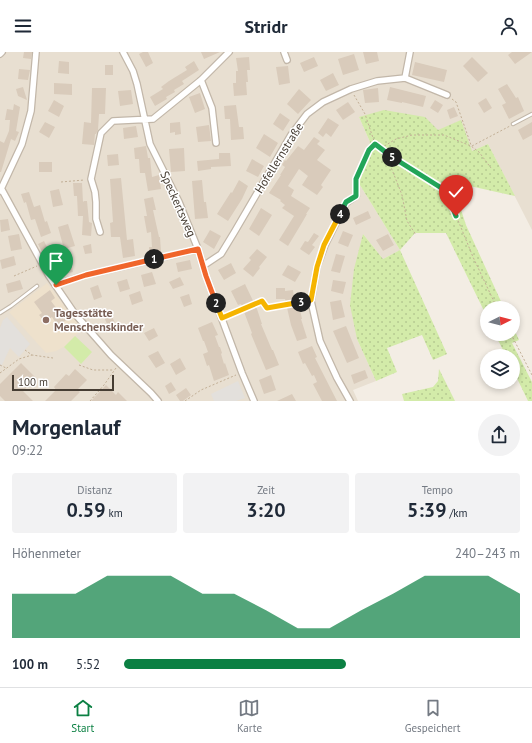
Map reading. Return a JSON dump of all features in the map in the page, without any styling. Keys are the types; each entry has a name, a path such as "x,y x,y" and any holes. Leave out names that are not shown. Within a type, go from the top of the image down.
{"street":[{"path":"36,52 31,111 22,144 1,190 49,276 75,314 111,355 158,401"},
{"name":"Speckertsweg","path":"123,52 133,71 137,84 150,144 179,202 198,249 242,373 254,401"},
{"path":"100,232 96,219 95,192 91,179 101,132 113,122 153,119 201,80 229,52"},
{"path":"284,52 287,60"},
{"path":"405,78 410,52"},
{"name":"Hofellernstraße","path":"203,266 221,254 291,135 307,114 323,102 351,89 377,81 405,78 447,95"},
{"path":"201,80 212,108 216,143"},
{"path":"350,401 337,378 320,341 311,300 317,267 324,245 346,202 356,196"},
{"path":"56,285 86,275 198,249"}],"lane":[{"path":"513,124 532,114"},
{"path":"0,313 37,286"}],"path":[{"path":"351,89 365,114 375,144 443,189 451,203 473,257 494,301"},
{"path":"447,95 456,102 471,146"},
{"path":"471,146 513,124"},
{"path":"380,148 396,139 412,135 444,136 471,146 479,152 491,168"},
{"path":"356,196 356,179 369,150 375,144"},
{"path":"385,152 402,195 407,221 416,235"},
{"path":"61,182 91,179"},
{"path":"14,276 42,264"},
{"path":"222,318 262,301 267,308 311,300"},
{"path":"515,341 532,375"},
{"path":"24,350 32,356"},
{"path":"0,373 19,359 32,356 53,358"},
{"path":"90,401 104,385 119,363"},
{"path":"0,365 6,368"},
{"path":"79,365 93,370 114,370"},
{"path":"185,401 201,390 242,373"}],"shaded area":[{"path":"0,52 532,52 532,230 488,144 472,151 438,130 359,117 370,142 355,177 400,250 383,259 363,234 357,339 376,381 353,390 358,401 0,401"},
{"name":"Tagesstätte Menschenskinder","path":"47,283 82,329 64,347 56,351 46,353 9,312"},
{"path":"7,317 30,344 19,357 10,348 1,367 0,328 3,320"},
{"path":"238,381 245,398 236,401 214,401 211,394"}],"green space":[{"path":"384,110 425,117 438,130 461,120 472,151 488,144 515,196 452,182 466,225 501,301 480,301 480,303 446,233 415,233 400,250 355,177 370,142 359,117"},
{"path":"363,234 383,259 400,250 447,354 433,360 422,335 387,348 397,372 376,381 357,339 350,305 354,269"},
{"path":"75,336 92,352 81,364 64,347"},
{"path":"498,341 517,341 512,343 515,349 502,349"},
{"path":"520,359 532,382 532,401 528,401 520,384"},
{"path":"439,369 455,401 404,401 402,394 433,387 438,381"}],"building":[{"path":"24,52 32,52 31,59 23,58"},
{"path":"148,52 153,63 146,67 139,54"},
{"path":"201,52 220,52 204,59"},
{"path":"363,52 377,52 379,61 366,64"},
{"path":"512,52 532,52 515,64 508,55"},
{"path":"354,54 359,70 343,75 338,59"},
{"path":"249,57 250,70 247,70 248,82 246,82 247,95 234,96 233,83 236,83 236,71 238,71 236,58"},
{"path":"314,57 318,66 304,72 300,63"},
{"path":"472,57 488,73 478,82 463,66"},
{"path":"59,61 69,62 69,74 58,73"},
{"path":"194,61 199,70 182,81 184,84 174,90 175,92 166,97 167,99 155,106 150,97 163,89 161,87 169,81 187,70 185,67"},
{"path":"415,62 447,70 444,82 412,75"},
{"path":"105,65 113,65 113,75 105,75"},
{"path":"288,66 290,83 279,85 276,67"},
{"path":"19,69 30,70 28,80 18,79"},
{"path":"333,73 339,85 326,91 320,80"},
{"path":"54,83 72,84 72,95 54,94"},
{"path":"507,84 516,98 518,97 524,111 509,119 502,105 506,103 498,89"},
{"path":"23,87 27,100 18,96 16,89"},
{"path":"390,87 426,96 423,107 387,100"},
{"path":"92,88 106,88 105,114 99,114 98,130 95,134 94,145 82,144 84,122 91,123"},
{"path":"378,88 379,102 365,103 363,90"},
{"path":"299,89 311,100 298,114 287,104"},
{"path":"131,90 133,104 120,106 118,91"},
{"path":"200,93 205,109 195,113 189,97"},
{"path":"486,98 492,108 484,113 478,103"},
{"path":"54,100 64,106 59,117 48,111"},
{"path":"435,100 443,105 438,113 430,108"},
{"path":"348,102 355,112 343,120 336,110"},
{"path":"14,104 20,107 16,131 19,132 15,141 11,139 0,172 0,141 4,143 9,131 10,120 5,120 7,109 13,110"},
{"path":"236,105 239,127 243,127 244,139 231,140 230,119 225,119 224,106"},
{"path":"454,107 458,116 450,119 447,110"},
{"path":"280,113 290,120 283,131 273,124"},
{"path":"328,118 339,125 331,137 326,133 323,137 318,133"},
{"path":"45,122 55,127 49,138 39,132"},
{"path":"180,122 181,134 175,135 175,132 170,133 170,123"},
{"path":"532,122 532,135 523,140 518,130"},
{"path":"209,125 211,141 198,142 196,127"},
{"path":"136,126 138,137 124,139 123,128"},
{"path":"264,134 278,143 270,157 256,148"},
{"path":"314,137 320,141 317,144 325,150 317,160 331,170 321,185 323,187 317,195 302,185 308,176 299,169 288,186 294,190 291,196 310,208 288,246 279,240 294,216 282,208 285,205 280,201 281,200 269,193 285,167 282,165 285,160 286,161 298,146 304,150"},
{"path":"146,146 148,158 150,158 152,177 159,175 161,189 148,191 145,173 140,173 139,159 135,159 134,148"},
{"path":"184,148 185,171 171,172 169,149"},
{"path":"219,153 230,153 231,166 211,167 211,169 198,171 197,161 219,159"},
{"path":"118,154 119,165 108,166 107,155"},
{"path":"252,159 264,166 258,177 246,171"},
{"path":"39,162 52,162 52,172 39,172"},
{"path":"121,178 127,240 133,239 135,256 123,258 120,237 111,237 110,223 113,222 110,179"},
{"path":"202,180 204,202 206,202 208,218 195,219 192,181"},
{"path":"239,180 248,186 242,199 228,221 217,214"},
{"path":"73,183 82,183 83,202 87,201 89,222 92,223 91,236 82,235 83,216 78,216 77,196 74,196"},
{"path":"59,189 63,205 53,207 50,191"},
{"path":"29,192 34,207 40,205 45,222 47,221 51,233 41,237 35,219 31,220 26,202 24,203 21,194"},
{"path":"153,197 156,210 153,210 160,237 161,252 149,254 149,247 152,247 151,232 147,233 144,216 147,216 144,199"},
{"path":"261,208 272,215 259,236 249,229"},
{"path":"368,211 371,218 356,225 353,218"},
{"path":"8,219 10,230 1,232 0,220"},
{"path":"68,224 75,246 64,249 58,227"},
{"path":"210,230 221,236 214,249 203,242"},
{"path":"343,231 353,235 348,247 338,243"},
{"path":"314,233 319,236 312,245 315,247 309,255 300,249 305,241 308,242"},
{"path":"19,234 22,249 11,251 8,236"},
{"path":"388,234 394,245 383,251 376,240"},
{"path":"44,241 52,257 46,260 38,244"},
{"path":"91,244 92,253 85,254 83,246"},
{"path":"257,249 267,257 253,277 243,269 251,260 249,258"},
{"path":"336,254 345,256 340,273 331,271"},
{"path":"14,256 16,265 2,269 0,260"},
{"path":"190,260 192,269 178,272 176,263"},
{"path":"71,263 73,272 64,274 62,265"},
{"path":"231,263 236,273 224,280 218,270"},
{"path":"288,265 301,272 295,282 282,275"},
{"path":"152,272 156,284 144,287 141,275"},
{"path":"180,277 184,285 173,289 169,282"},
{"path":"127,279 130,289 120,292 117,282"},
{"path":"20,280 23,289 8,293 6,284"},
{"path":"333,280 346,282 343,294 331,291"},
{"path":"245,284 257,309 261,324 279,365 266,370 251,334 252,333 241,304 238,305 231,291"},
{"path":"98,285 102,297 94,300 90,288"},
{"path":"276,288 285,288 285,291 293,290 295,305 299,305 301,319 307,338 297,341 291,325 285,299 276,299"},
{"path":"50,290 55,298 51,301 57,309 60,307 65,313 62,315 66,320 58,326 52,317 45,322 39,315 42,313 34,302"},
{"path":"140,291 143,301 132,305 129,295"},
{"path":"189,294 192,304 184,307 180,297"},
{"path":"341,300 345,317 333,320 330,302"},
{"path":"110,312 115,323 108,326 103,315"},
{"path":"212,322 218,335 215,336 229,375 214,381 209,365 207,366 203,354 208,352 198,328"},
{"path":"346,326 359,358 347,363 333,331"},
{"path":"154,328 158,336 149,341 144,333"},
{"path":"312,346 317,357 315,358 337,401 322,401 313,384 317,382 314,375 312,376 305,363 303,364 298,352"},
{"path":"158,351 165,363 156,368 148,356"},
{"path":"180,358 186,369 176,375 170,364"},
{"path":"21,363 36,378 23,391 33,401 5,401 0,396 0,384"},
{"path":"75,369 87,380 77,390 80,392 71,401 45,401 56,390 54,387 66,374 69,376"},
{"path":"365,370 368,378 354,384 351,375"},
{"path":"271,375 276,390 264,394 259,380"},
{"path":"171,382 176,390 169,394 165,386"},
{"path":"106,385 116,395 118,392 127,401 91,401"},
{"path":"186,388 191,395 183,401 180,401 176,395"},
{"path":"292,394 296,401 277,401"}],"place":[{"name":"Tagesstätte Menschenskinder","path":"46,320"}],"route":[{"path":"56,285 86,275 198,249 206,276 222,318 262,301 267,308 311,300 317,267 324,245 346,202 356,196 356,179 369,150 375,144 396,160 443,189 456,216"}]}
